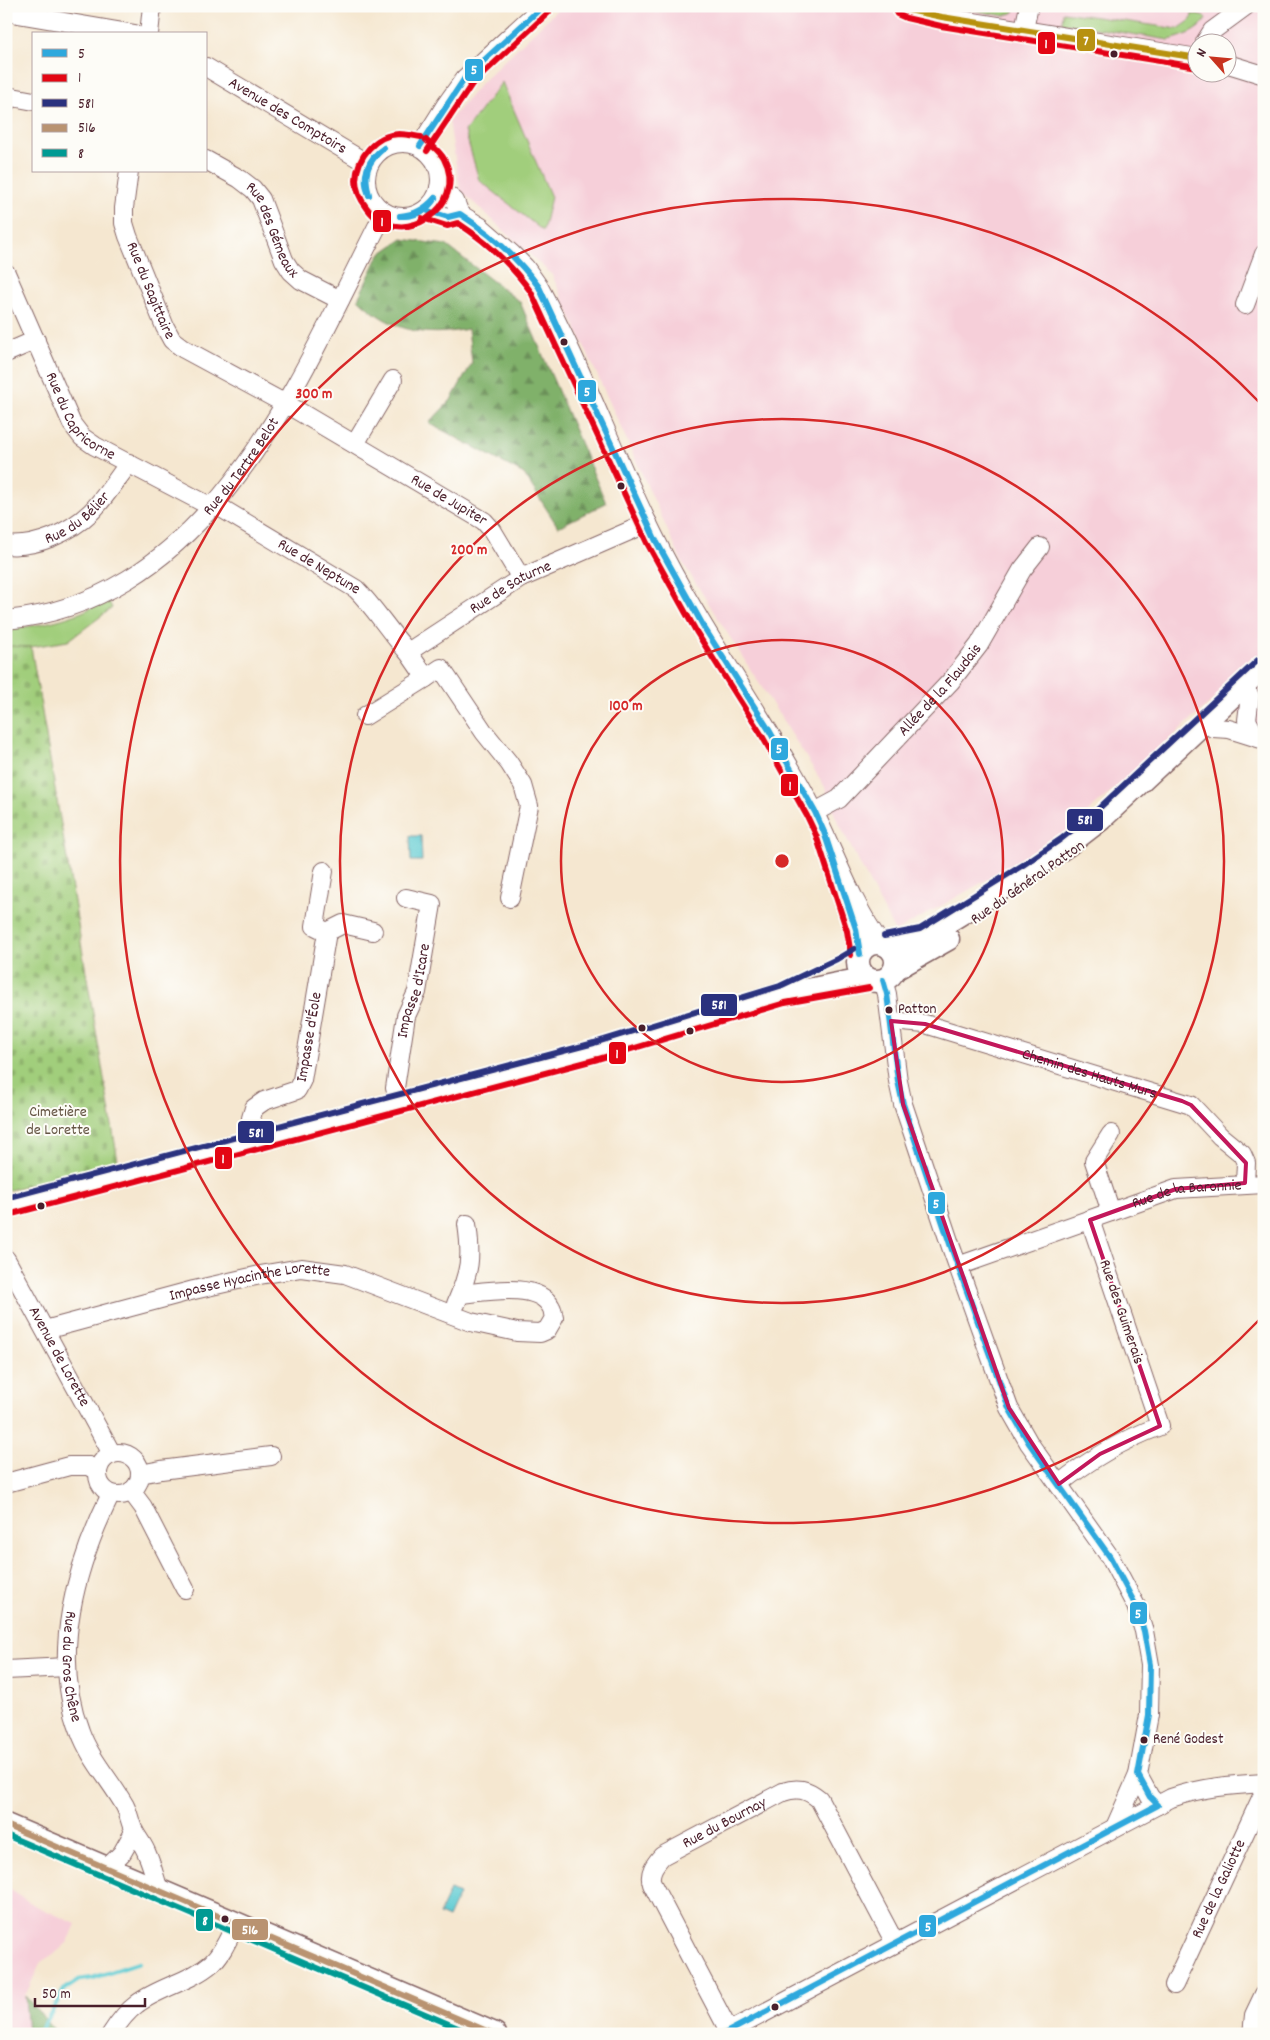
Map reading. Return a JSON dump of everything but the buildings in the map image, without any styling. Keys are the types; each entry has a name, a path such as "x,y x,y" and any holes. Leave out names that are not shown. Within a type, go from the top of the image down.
{"main road":[{"name":"Rue du Général Patton","path":"883,945 922,937 1020,878 1066,846 1101,819 1264,666"},
{"name":"Rue du Général Patton","path":"6,1206 596,1051 784,994 804,992 844,982 882,976 945,941 1063,862 1109,824 1257,690"},
{"path":"870,945 883,945 894,955 882,976 859,968 860,955 870,945"},
{"name":"Rue du Général Patton","path":"784,994 802,983 840,968 860,955"},
{"path":"6,1825 495,2034"}],"street":[{"path":"148,32 152,6"},
{"path":"420,146 465,78 542,6"},
{"path":"901,6 909,10 942,17 1188,55"},
{"path":"1024,29 1029,6"},
{"path":"1211,32 1246,6"},
{"path":"6,12 123,32"},
{"path":"1238,67 1264,75"},
{"name":"Avenue des Comptoirs","path":"208,68 280,109 368,164"},
{"path":"7,99 32,101"},
{"path":"408,142 420,146 430,154 437,164 440,176 436,196 425,210 416,215 394,217 384,213 375,206 365,186 368,164 375,154 385,146 408,142"},
{"name":"Rue des Gémeaux","path":"208,161 240,179 253,189 261,199 284,260 291,271 301,280 340,300"},
{"name":"Rue du Sagittaire","path":"129,172 124,223 148,289 172,340 184,349 285,404"},
{"path":"439,188 456,201 460,214 481,227 526,267 539,287 648,523 705,630 769,730 815,812 868,925 883,945"},
{"path":"425,210 448,217 460,214"},
{"name":"Rue du Tertre Belot","path":"6,620 54,611 78,604 118,585 154,563 187,535 256,449 285,404 384,213"},
{"path":"1245,305 1264,254"},
{"name":"Rue du Capricorne","path":"6,273 72,424 82,436 95,446 204,503 212,505"},
{"path":"6,353 36,340"},
{"path":"355,444 393,380"},
{"name":"Rue de Jupiter","path":"285,404 484,521 492,530 521,578"},
{"name":"Rue du Bélier","path":"6,545 15,546 42,541 66,531 91,512 129,463"},
{"name":"Rue de Neptune","path":"212,505 221,508 356,590 370,603 393,636 408,652"},
{"name":"Rue de Saturne","path":"408,652 521,578 648,523"},
{"name":"Allée de la Flaudais","path":"815,812 839,799 951,682 979,645 1022,570 1040,547"},
{"path":"408,652 426,678"},
{"path":"365,716 441,668 484,732 523,785 529,806 510,898"},
{"path":"1257,690 1247,704 1247,720 1260,738"},
{"path":"1213,728 1229,729 1247,736 1260,738"},
{"path":"824,832 856,929 860,955"},
{"path":"324,871 314,926 327,932 342,924 373,931"},
{"name":"Impasse d'Icare","path":"399,1103 395,1088 406,1016 417,992 432,904 406,898"},
{"name":"Impasse d'Éole","path":"257,1140 251,1118 254,1108 264,1101 296,1090 302,1080 327,932"},
{"path":"882,976 887,994 898,1081 903,1104 1009,1408 1029,1443 1110,1557 1136,1606 1144,1632 1150,1665 1150,1701 1138,1776 1115,1827"},
{"name":"Chemin des Hauts Murs","path":"891,1022 925,1024 1191,1105 1220,1136 1242,1154 1246,1163 1245,1183"},
{"name":"Rue de la Baronnie","path":"1110,1134 1094,1161 1111,1212"},
{"name":"Rue de la Baronnie","path":"1090,1220 1176,1189 1245,1183 1264,1184"},
{"path":"958,1266 1090,1220"},
{"name":"Rue des Guimerais","path":"1059,1484 1100,1454 1133,1436 1160,1426 1090,1220"},
{"path":"452,1316 469,1269 471,1249 467,1224"},
{"name":"Avenue de Lorette","path":"6,1259 112,1454"},
{"name":"Impasse Hyacinthe Lorette","path":"45,1330 194,1290 300,1268 345,1274 452,1316 518,1332 540,1333 547,1330 554,1318 551,1307 543,1297 526,1290 461,1294"},
{"path":"112,1454 125,1454 131,1457 136,1462 140,1474 139,1481 131,1491 125,1494 111,1494 101,1485 98,1472 102,1461 112,1454"},
{"path":"140,1474 271,1456"},
{"path":"6,1483 69,1466 89,1466 98,1472"},
{"path":"131,1491 143,1507 185,1588"},
{"name":"Rue du Gros Chêne","path":"111,1494 102,1512 73,1598 67,1628 67,1668 72,1704 80,1732 94,1759 124,1805 134,1832 148,1854 159,1890"},
{"path":"6,1670 67,1668"},
{"path":"1138,1776 1150,1797 1158,1805"},
{"path":"726,2032 1140,1813 1193,1790 1264,1783"},
{"name":"Rue du Bournay","path":"726,2032 650,1878 654,1866 662,1856 783,1792 800,1788 819,1798 895,1943"},
{"path":"1130,1792 1140,1813"},
{"name":"Rue de la Galiotte","path":"1174,1985 1264,1792"},
{"path":"108,1868 122,1853 134,1832"},
{"path":"111,2034 137,2004 176,1985 213,1962 222,1952 236,1924"},
{"path":"1252,2034 1254,2015 1264,1994"}],"highlighted area":[{"path":"891,1021 925,1024 1182,1101 1191,1105 1246,1163 1245,1183 1176,1189 1090,1220 1160,1426 1100,1454 1059,1484 1009,1408 903,1104"}],"shaded area":[{"path":"561,6 1264,6 1264,732 1249,724 1222,692 1057,840 895,932 836,818 825,787 681,560 552,275 460,190 449,121 482,82"},
{"path":"6,1887 34,1905 76,1924 68,1942 41,1962 25,1996 28,2034 6,2034"}],"green space":[{"path":"965,6 987,6 1009,10 1010,6 1016,6 1014,12 1005,16 965,9"},
{"path":"1063,12 1178,29 1191,20 1192,14 1205,17 1206,19 1195,30 1169,40 1062,23"},
{"path":"502,82 551,197 543,231 479,180 465,131"},
{"path":"402,239 446,245 520,302 606,503 558,527 524,474 429,423 451,400 472,363 468,329 437,333 409,329 383,318 358,299 379,255"},
{"path":"103,601 109,602 112,608 68,641 31,647 6,646 6,630 69,617"},
{"name":"Cimetière de Lorette","path":"6,646 31,647 118,1161 6,1191"},
{"path":"25,1996 58,2034 28,2034"}],"water":[{"path":"410,836 421,836 422,861 411,861"},
{"path":"450,1890 459,1894 448,1918 439,1914"}],"waterway":[{"path":"39,2034 64,1990 79,1980 93,1978 139,1963"}],"transit line":[{"name":"5","path":"420,146 465,78 543,6"},
{"name":"7","path":"901,6 909,10 942,17 1188,56"},
{"name":"1","path":"427,151 472,84 549,12"},
{"name":"1","path":"897,14 941,26 1188,66"},
{"name":"1","path":"421,137 399,134 382,138 369,149 360,163 356,180 360,198 367,208 381,221 396,226 412,225 427,218 440,207 447,193 449,177 444,159 426,140"},
{"name":"5","path":"369,195 366,181 368,168 374,157 384,148"},
{"name":"5","path":"369,195 366,180 368,168 370,163 384,148"},
{"name":"5","path":"400,216 421,212 435,198"},
{"name":"5","path":"400,216 419,211 435,198"},
{"name":"5","path":"425,210 448,217 460,214 493,238 513,256 539,287 655,539 705,629 769,730 815,812 824,832 856,929 860,954"},
{"name":"1","path":"422,218 447,226 458,223 498,254 531,292 647,543 697,633 761,734 807,816 816,835 847,931 851,955"},
{"name":"581","path":"884,936 920,929 1061,839 1095,812 1258,660"},
{"name":"581","path":"6,1198 594,1043 780,986 854,949"},
{"name":"5","path":"724,2034 1158,1805 1150,1797 1138,1775 1149,1715 1150,1665 1144,1631 1136,1606 1110,1557 1029,1443 1009,1408 951,1247 903,1104 898,1081 887,994 883,980"},
{"name":"1","path":"8,1215 598,1059 785,1003 869,988"},
{"name":"516","path":"6,1825 494,2034"},
{"name":"8","path":"6,1835 472,2034"}],"place":[{"name":"Patton","path":"889,1010"},
{"name":"René Godest","path":"1144,1740"}]}
